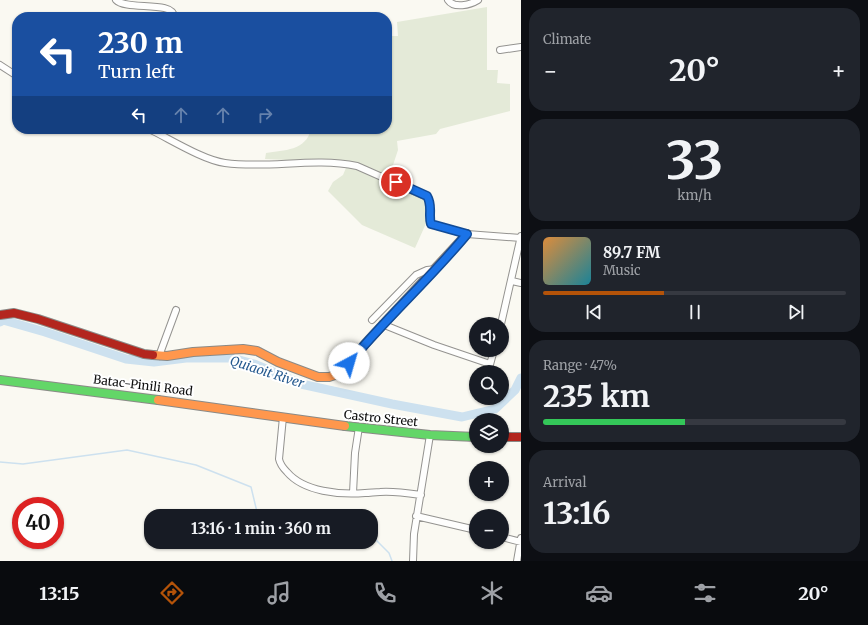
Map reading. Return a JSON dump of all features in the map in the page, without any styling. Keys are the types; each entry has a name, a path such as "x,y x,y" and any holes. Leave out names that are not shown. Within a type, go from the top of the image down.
{"street":[{"path":"116,0 124,4 151,2 163,4 172,9 174,12"},
{"path":"448,0 450,3 457,5 478,0"},
{"path":"500,50 521,47"},
{"path":"0,65 12,73"},
{"path":"159,134 215,161 225,163 253,165 307,162 357,166 427,196 431,207 431,224 467,234 521,238 504,317"},
{"path":"0,315 14,313 38,318 144,354 159,356 243,349 257,351 278,362 318,377 329,377 341,373 382,324 436,269 467,234"},
{"path":"372,320 416,275 427,270 436,269"},
{"path":"512,281 521,283"},
{"path":"159,356 176,310"},
{"path":"382,324 434,345 490,364 492,357"},
{"name":"Batac-Pinili Road","path":"0,380 188,403 283,417"},
{"path":"283,417 279,459 281,465 297,482 328,492 392,492 421,495"},
{"name":"Castro Street","path":"283,417 332,425 430,435 469,437"},
{"path":"352,493 355,453 359,427"},
{"path":"412,561 416,516 421,495 430,435"},
{"path":"509,437 521,437"},
{"path":"416,516 469,528"},
{"path":"509,538 521,540 517,561"}],"green space":[{"path":"487,7 487,70 498,70 497,83 510,84 510,111 440,129 436,134 397,141 398,150 387,183 427,201 428,219 415,248 362,225 328,191 333,182 343,175 348,163 265,159 266,153 293,148 304,142 309,134 392,134 392,36 398,36 397,22"}],"waterway":[{"name":"Quiaoit River","path":"0,322 3,320 45,332 126,359 154,362 186,358 232,358 254,364 301,384 392,404 462,417 495,409 515,390 521,378"},
{"path":"0,462 23,464 127,450 196,465 251,487 256,509"},
{"path":"378,542 389,553 392,561"}],"traffic: fast":[{"path":"0,380 158,400"},
{"path":"345,426 430,435 469,437"}],"traffic: slow":[{"path":"153,355 167,356 193,352 243,349 257,351 278,362 318,377 329,377 341,373 365,344 467,234"},
{"path":"158,400 345,426"}],"traffic: jam":[{"path":"0,315 14,313 38,319 144,354 153,355"},
{"path":"509,437 521,437"}],"route":[{"path":"349,363 382,324 446,258 467,234 430,224 431,207 427,196 396,182"}]}
